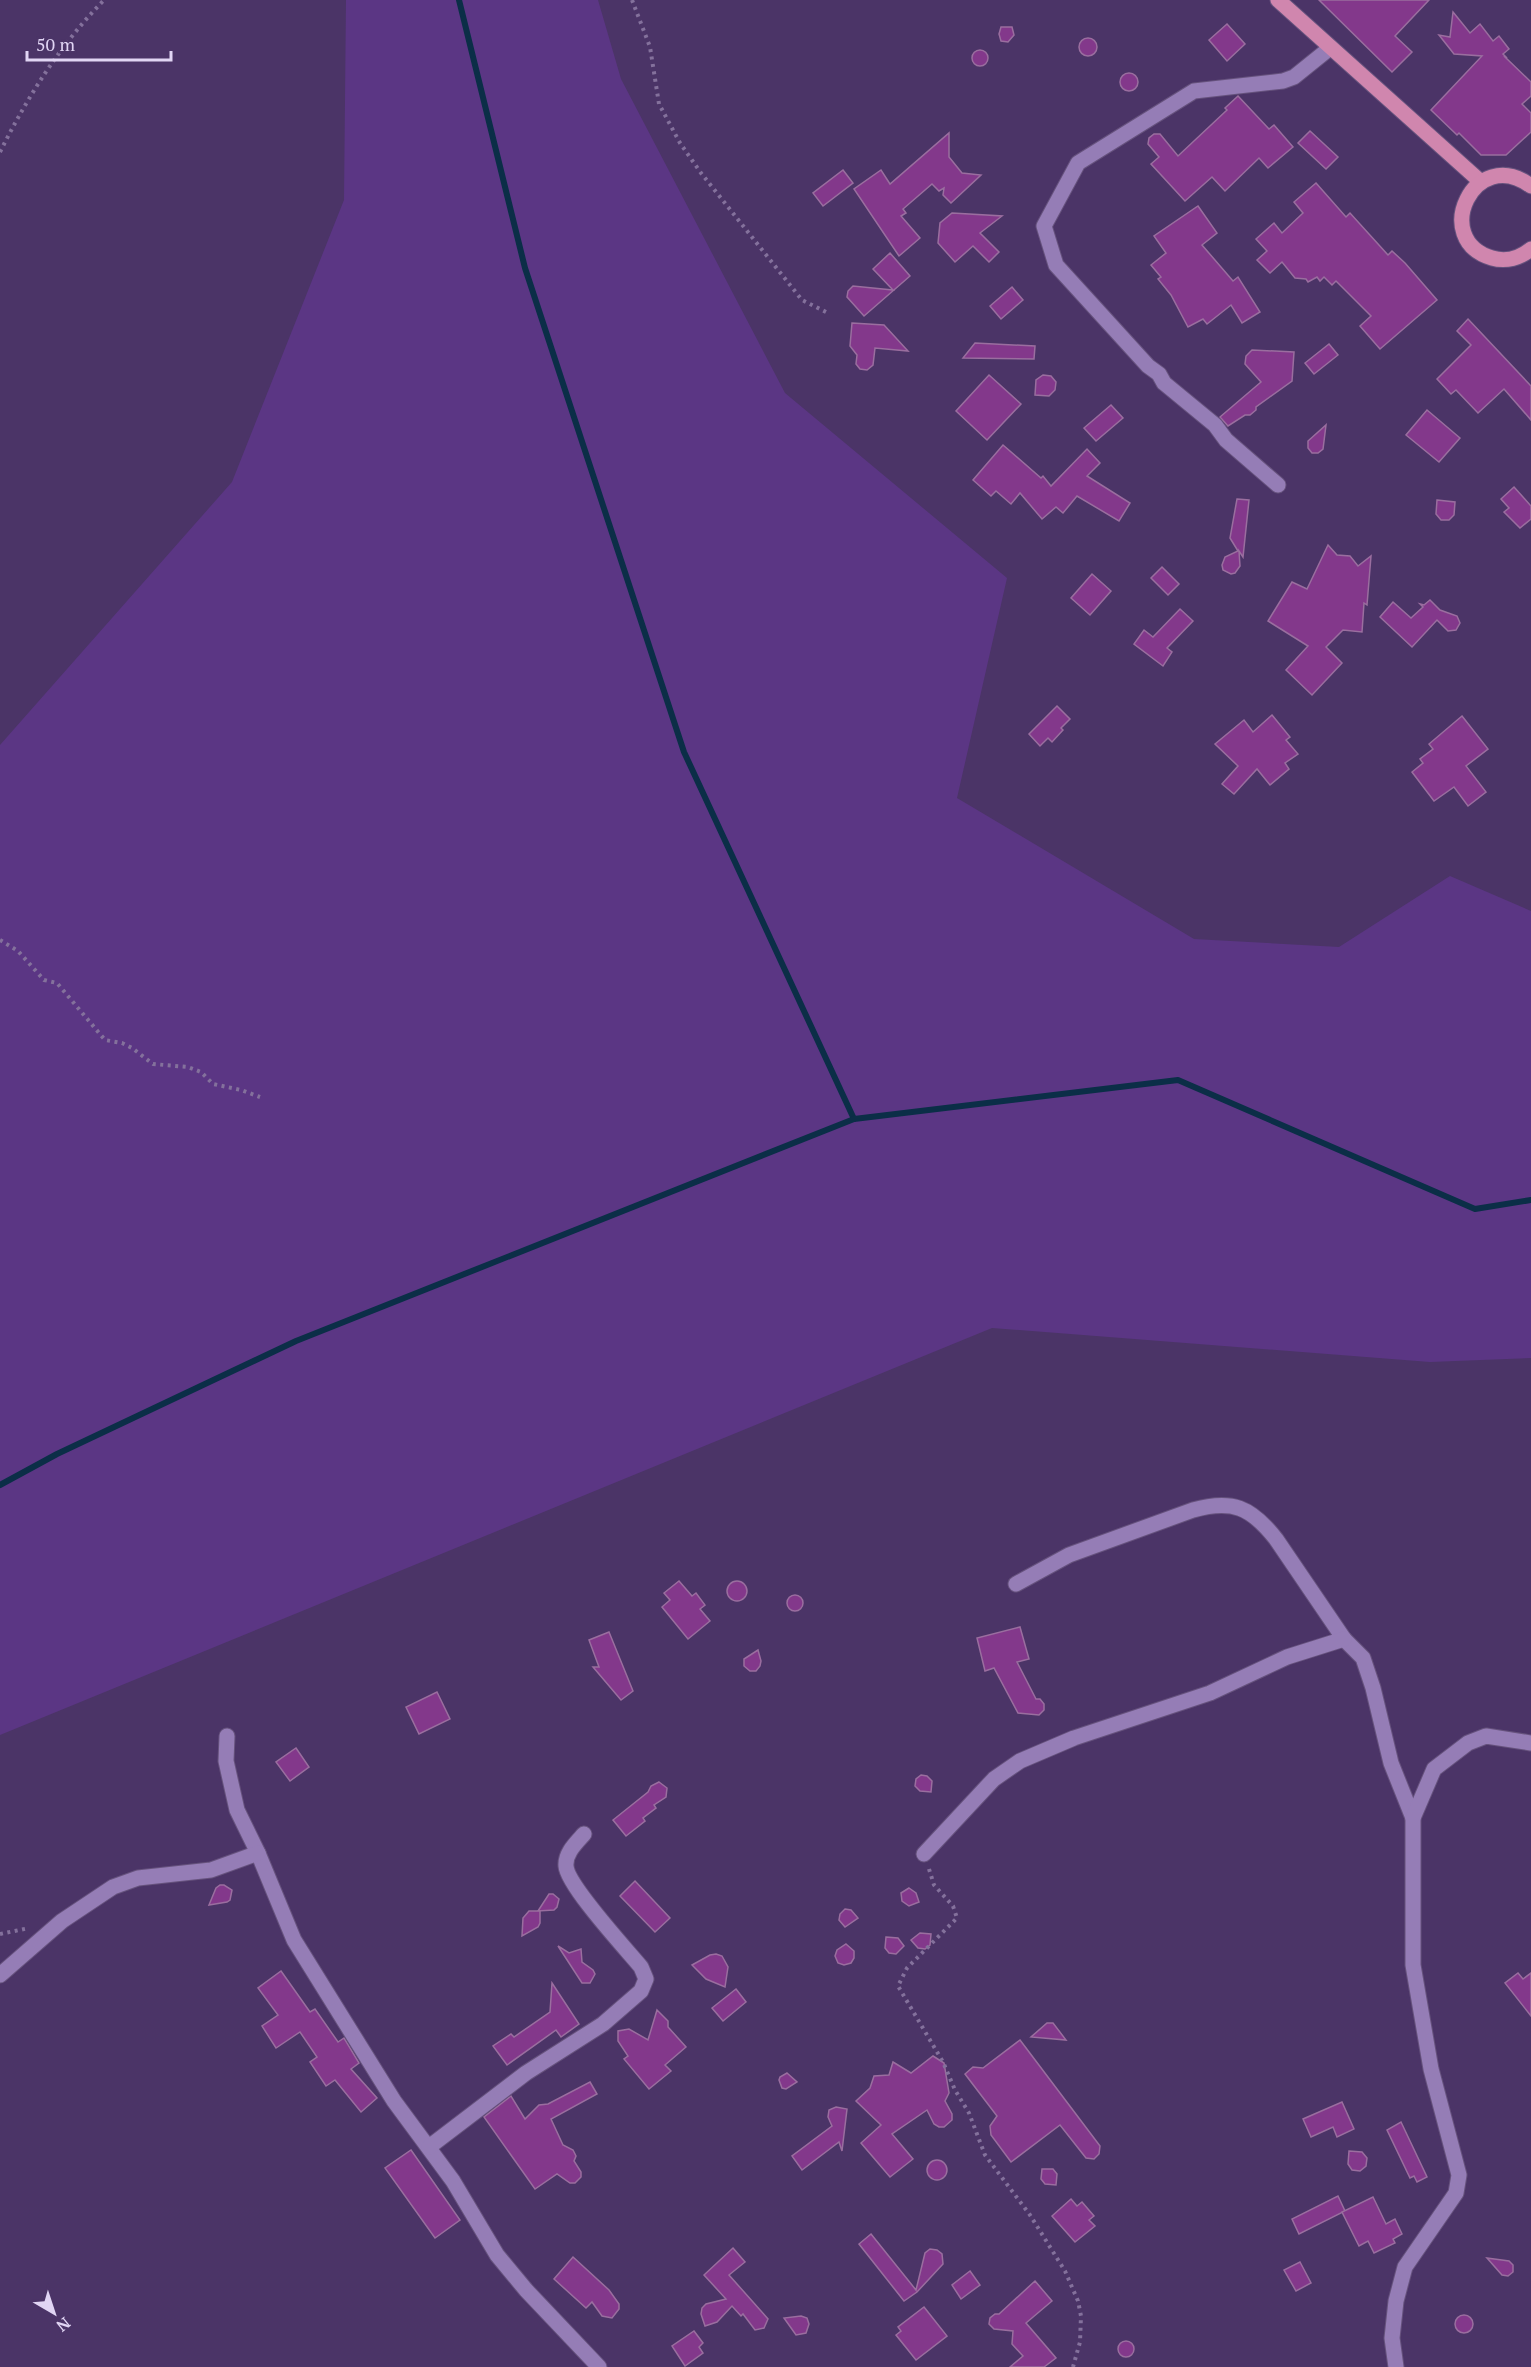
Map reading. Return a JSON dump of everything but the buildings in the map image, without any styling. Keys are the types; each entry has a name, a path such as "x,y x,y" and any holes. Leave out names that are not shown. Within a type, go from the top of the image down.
{"main road":[{"path":"1278,0 1481,182"},
{"path":"1531,186 1522,180 1506,175 1481,182 1466,198 1461,220 1467,240 1483,255 1493,259 1515,258 1531,249"}],"street":[{"path":"1278,485 1226,440 1215,425 1164,383 1159,374 1148,366 1056,265 1044,226 1078,163 1194,91 1283,81 1294,77 1330,48"},
{"path":"1016,1584 1069,1555 1126,1533 1213,1504 1232,1505 1250,1512 1266,1526 1344,1639 1363,1658 1373,1688 1391,1763 1413,1818 1413,1965 1431,2068 1459,2175 1456,2193 1405,2267 1396,2301 1392,2338 1396,2367"},
{"path":"924,1854 994,1779 1020,1761 1065,1741 1210,1693 1287,1657 1344,1639"},
{"path":"227,1736 226,1761 237,1810 258,1853 294,1940 394,2101 453,2181 497,2255 526,2290 599,2367"},
{"path":"1413,1818 1434,1769 1468,1743 1486,1736 1531,1743"},
{"path":"429,2147 526,2073 603,2024 641,1991 646,1979 641,1967 581,1894 566,1868 567,1859 573,1847 584,1834"},
{"path":"0,1975 62,1921 84,1904 113,1887 138,1878 211,1870 258,1853"}],"path":[{"path":"0,152 33,90 58,53 104,0"},
{"path":"632,0 650,47 659,104 680,143 701,173 802,300 828,313"},
{"path":"0,940 18,951 44,980 57,983 105,1040 122,1043 153,1064 188,1067 201,1072 213,1084 260,1097"},
{"path":"924,1854 934,1885 953,1906 957,1918 907,1968 898,1986 943,2062 955,2090 969,2113 985,2155 1030,2215 1065,2271 1078,2301 1081,2316 1080,2342 1073,2367"}],"shaded area":[{"path":"346,0 598,0 621,79 785,393 1007,578 957,798 1194,939 1339,947 1450,876 1531,911 1531,1358 1430,1362 992,1328 0,1735 0,745 232,482 344,200"}],"waterway":[{"path":"459,0 525,268 684,752 854,1119"},
{"path":"0,1485 57,1454 296,1341 854,1119 1178,1080 1475,1209 1531,1200"}]}
